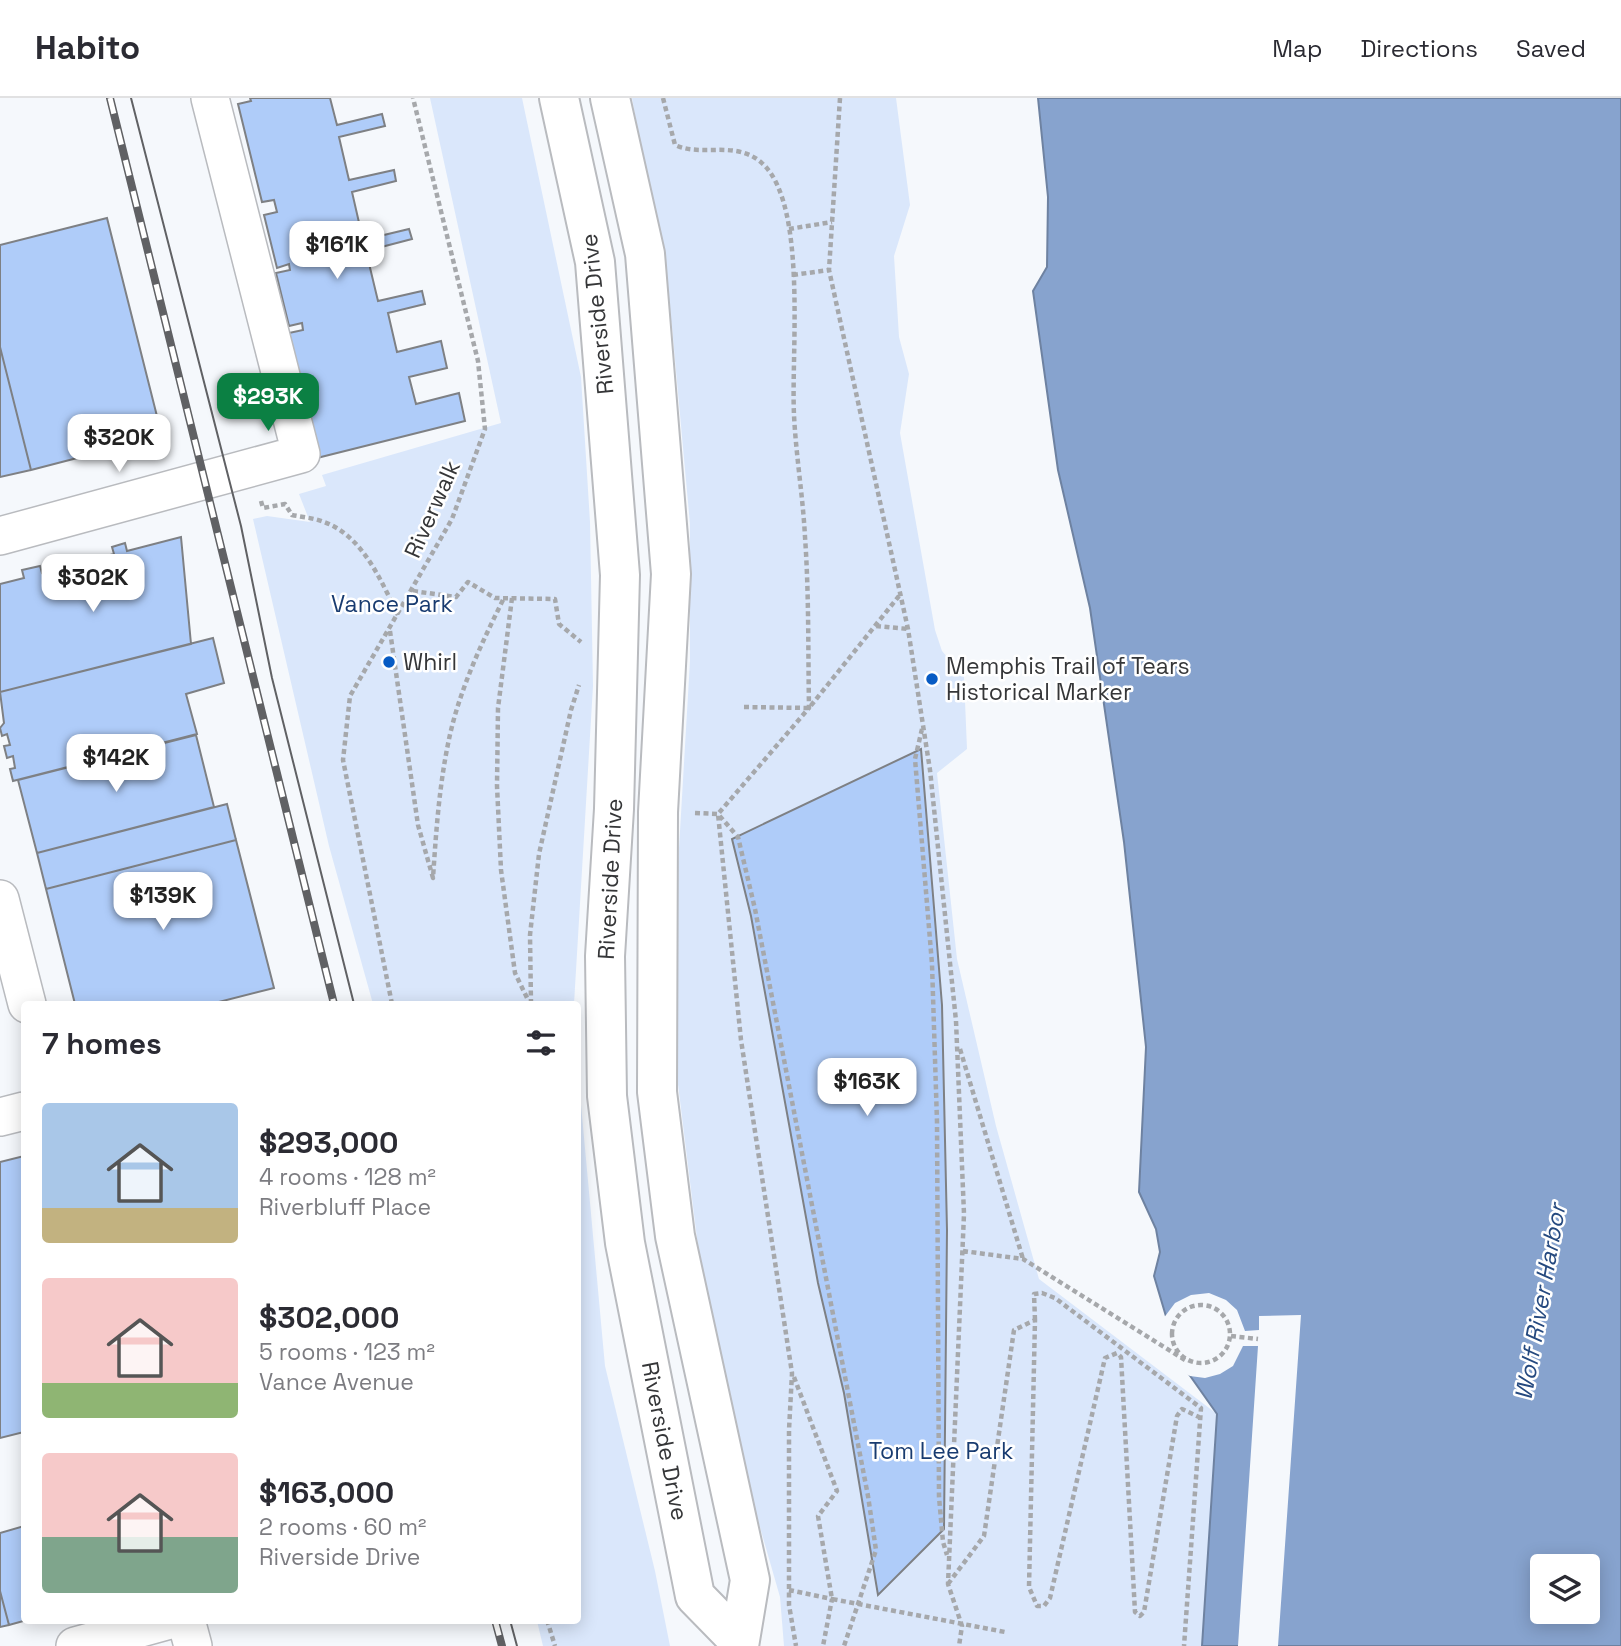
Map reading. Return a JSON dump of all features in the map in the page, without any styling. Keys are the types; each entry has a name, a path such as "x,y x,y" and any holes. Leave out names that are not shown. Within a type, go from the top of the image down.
{"main road":[{"name":"Riverside Drive","path":"558,98 596,262 620,575 614,809 605,956 607,1096 625,1243 695,1596 739,1643"},
{"name":"Riverside Drive","path":"610,98 645,254 671,574 658,823 657,1092 675,1236 750,1580 739,1643"}],"street":[{"path":"0,536 301,454 210,98"},
{"path":"0,899 26,1001"},
{"path":"0,1117 21,1112"},
{"path":"75,1646 155,1624"},
{"path":"188,1624 193,1646"}],"path":[{"name":"Riverwalk","path":"392,1001 343,760 351,696 452,519 485,429 478,360 413,98"},
{"path":"663,98 676,145 689,151 726,147 763,164 782,190 793,275 794,416 805,537 809,708"},
{"path":"840,98 829,270 908,629 923,725 957,1041 963,1251 948,1584 962,1626 960,1646"},
{"path":"789,229 832,222"},
{"path":"793,275 829,270"},
{"path":"252,468 263,508 285,504 292,515 326,522 355,541 378,573 399,616"},
{"path":"413,591 456,597 468,582 495,598 555,600 559,624 592,650"},
{"path":"796,1646 789,1590 789,1430 792,1373 741,1040 718,814 809,708 900,595"},
{"path":"390,631 418,825 433,878 438,807 448,742 476,654 504,598"},
{"path":"512,598 498,708 497,786 501,870 515,973 529,1001"},
{"path":"875,626 908,629"},
{"path":"531,1001 530,935 539,855 571,709 583,674"},
{"path":"744,707 809,708"},
{"path":"923,725 915,759 932,964 937,1122 939,1497 943,1542 949,1560"},
{"path":"692,813 718,814 738,837 755,909 868,1496 876,1550 844,1646"},
{"path":"957,1041 1023,1259"},
{"path":"963,1251 1023,1259 1185,1360 1200,1364 1215,1361 1226,1351 1231,1336 1228,1320 1217,1309 1202,1304 1188,1308 1176,1318 1171,1333 1174,1348 1185,1360"},
{"path":"1184,1646 1201,1408 1055,1298 1042,1293 1034,1294 1029,1587 1037,1606 1044,1606 1050,1598 1105,1358 1117,1353 1121,1357 1135,1612 1140,1616 1144,1612 1177,1416 1182,1409 1199,1417"},
{"path":"948,1584 984,1536 1014,1330 1035,1320"},
{"path":"1231,1336 1258,1339"},
{"path":"792,1373 837,1491 818,1517 832,1599 823,1646"},
{"path":"789,1590 962,1626 1005,1632"},
{"path":"548,1624 555,1646"}],"green space":[{"name":"Vance Park","path":"430,98 522,98 581,377 590,522 593,686 574,1001 372,1001 329,846 253,519 267,516 310,522 299,494 326,486 322,475 501,423"},
{"name":"Tom Lee Park","path":"632,98 896,98 910,205 894,256 899,337 909,374 900,433 935,630 942,651 964,677 967,749 937,773 957,959 996,1126 1039,1279 1217,1414 1202,1646 784,1646 780,1597 720,1388 703,1287 675,1060 673,950 690,661 690,524 672,327"},
{"path":"581,1105 605,1366 655,1571 670,1646 543,1646 538,1624 581,1624"}],"water":[{"name":"Wolf River Harbor","path":"1038,98 1621,98 1621,1646 1202,1646 1217,1414 1179,1360 1154,1276 1160,1252 1156,1229 1139,1192 1146,1047 1124,842 1090,608 1058,470 1033,291 1047,267 1048,197"}],"pier":[{"path":"1209,1293 1226,1300 1237,1310 1245,1331 1259,1330 1259,1316 1301,1315 1278,1646 1238,1646 1258,1346 1243,1346 1233,1366 1220,1374 1205,1378 1190,1376 1183,1372 1176,1361 1163,1319 1175,1303 1191,1295"}],"building":[{"path":"250,98 330,98 337,125 382,114 385,126 339,137 349,180 394,170 396,181 352,192 363,240 409,229 412,239 366,251 378,301 422,291 425,304 388,313 397,352 441,341 447,368 409,377 416,404 459,393 465,421 317,458 302,394 318,390 317,385 303,389 289,333 303,330 302,323 289,326 276,273 290,270 289,264 277,268 264,215 277,212 274,200 262,202 238,104 251,101"},
{"path":"107,218 162,436 31,470 0,347 0,245"},
{"path":"0,347 31,470 0,477"},
{"path":"181,537 191,644 0,692 0,584 24,578 22,570 40,566 42,573 114,554 112,547 125,543 127,551"},
{"path":"213,638 224,683 186,694 197,734 13,781 10,769 15,768 13,756 7,758 4,746 10,745 7,734 2,736 0,728 4,723 0,692"},
{"path":"196,735 214,807 37,853 18,780"},
{"path":"921,749 942,1005 947,1230 944,1529 878,1595 844,1393 818,1283 751,916 732,839"},
{"path":"227,804 236,840 46,889 37,853"},
{"path":"236,840 274,988 223,1001 74,1001 46,889"},
{"path":"21,1157 21,1433 0,1438 0,1162"},
{"path":"21,1527 21,1622 9,1625 0,1591 0,1533"},
{"path":"0,1591 9,1625 0,1627"}],"tram line":[{"path":"131,98 241,526 272,678 353,1001"},
{"path":"511,1624 517,1646"}],"railway":[{"path":"110,98 333,1001"},
{"path":"496,1624 502,1646"}],"place":[{"name":"Whirl","path":"389,662"},
{"name":"Memphis Trail of Tears Historical Marker","path":"932,679"}]}
